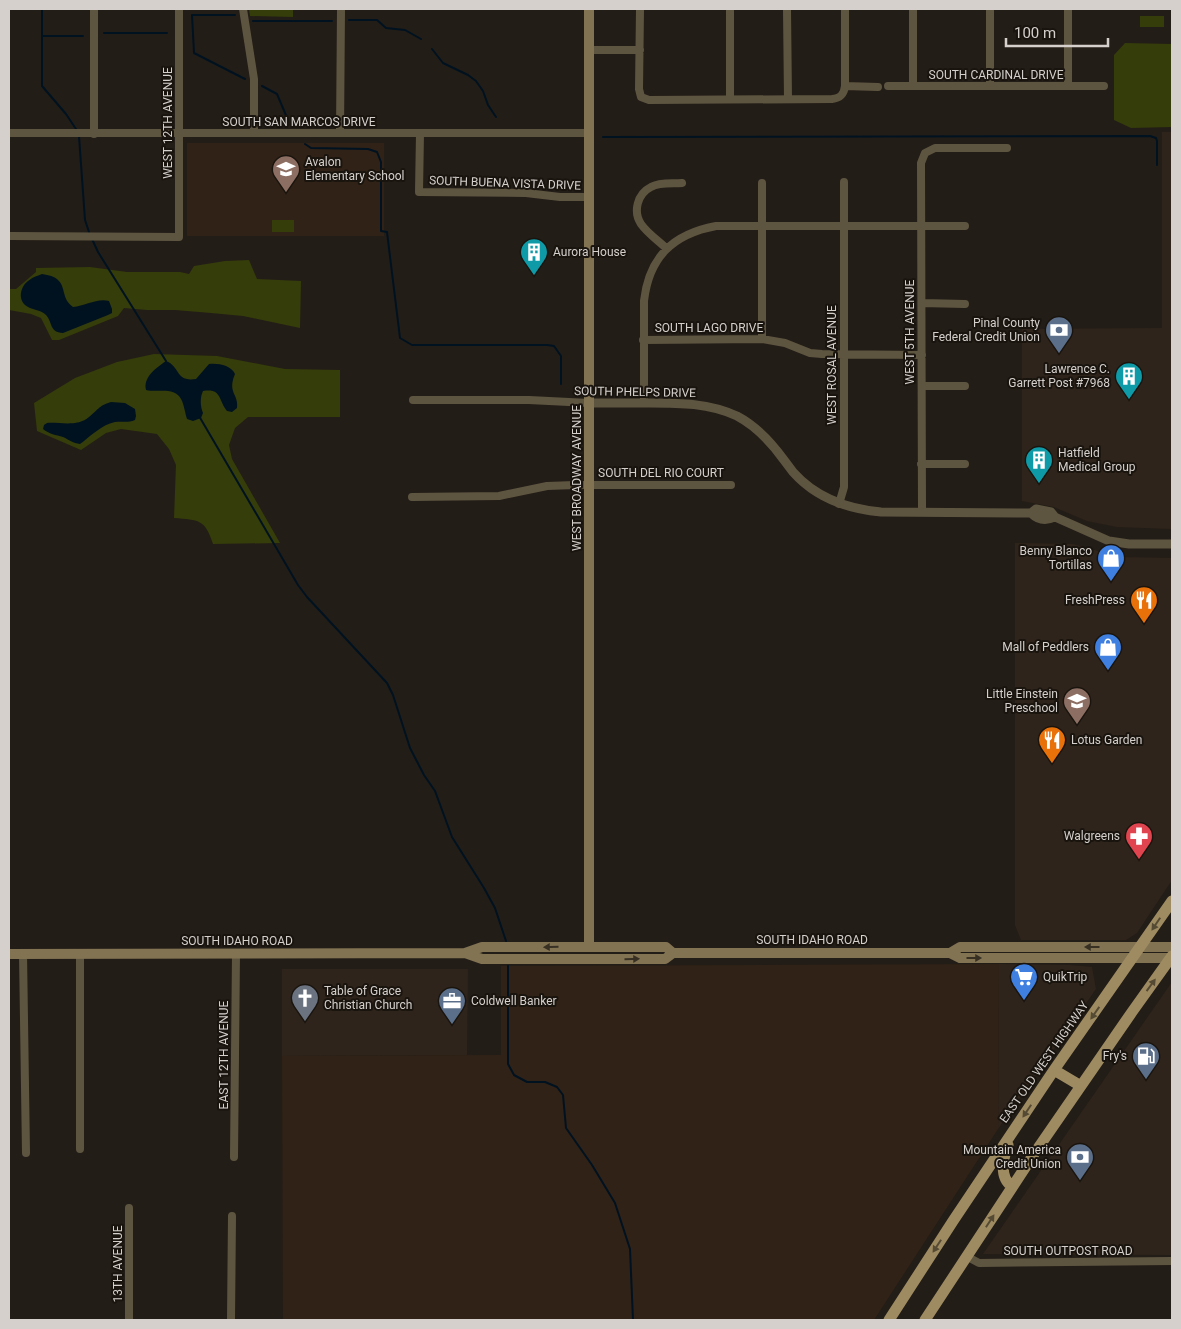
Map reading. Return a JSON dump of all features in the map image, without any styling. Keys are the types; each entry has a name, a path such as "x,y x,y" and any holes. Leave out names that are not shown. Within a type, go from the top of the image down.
{"main road":[{"name":"WEST BROADWAY AVENUE","path":"589,9 589,947"},
{"name":"EAST OLD WEST HIGHWAY","path":"890,1320 1054,1070 1172,901"},
{"name":"SOUTH IDAHO ROAD","path":"465,953 482,947 666,947 673,953"},
{"name":"SOUTH IDAHO ROAD","path":"950,953 960,947 1141,947 1172,955"},
{"name":"SOUTH IDAHO ROAD","path":"9,954 465,953 482,958 509,959 665,959 673,953 950,953 960,958 1133,958 1172,955"},
{"path":"925,1320 1012,1186 1172,955"},
{"path":"1054,1070 1081,1086"},
{"path":"1012,1186 1005,1179 1003,1161 1015,1128"}],"street":[{"path":"94,9 94,134"},
{"name":"WEST 12TH AVENUE","path":"9,236 179,237 179,9"},
{"path":"243,9 254,79 254,133"},
{"path":"340,9 340,133"},
{"path":"640,9 639,89 641,97 649,100 832,99 841,97 845,86 845,9"},
{"path":"730,9 730,99"},
{"path":"787,9 788,99"},
{"path":"913,9 913,86"},
{"path":"990,9 990,86"},
{"path":"1068,9 1068,86"},
{"path":"589,50 640,50"},
{"path":"845,86 878,87"},
{"name":"SOUTH CARDINAL DRIVE","path":"888,86 1104,86"},
{"name":"SOUTH SAN MARCOS DRIVE","path":"9,133 590,133"},
{"name":"SOUTH BUENA VISTA DRIVE","path":"420,133 419,192 526,193 560,197 590,197"},
{"name":"WEST 5TH AVENUE","path":"922,512 921,163 925,153 935,148 1007,148"},
{"name":"WEST ROSAL AVENUE","path":"839,504 844,487 844,182"},
{"path":"667,249 643,227 637,215 637,207 639,199 651,187 682,183"},
{"path":"762,183 762,339"},
{"path":"644,403 643,340 646,286 650,272 658,259 667,249 688,234 716,226 965,226"},
{"path":"922,303 965,304"},
{"name":"SOUTH LAGO DRIVE","path":"643,340 762,339 785,342 810,353 922,355"},
{"path":"922,386 965,386"},
{"name":"SOUTH PHELPS DRIVE","path":"413,400 529,400 589,403 696,404 713,407 738,417 758,430 793,472 811,488 839,504 861,510 882,512 1031,512 1036,509 1051,512 1055,518 1109,541 1129,544 1172,544"},
{"path":"921,464 965,464"},
{"name":"SOUTH DEL RIO COURT","path":"412,497 499,496 547,486 731,485"},
{"path":"80,953 80,1150"},
{"name":"EAST 12TH AVENUE","path":"234,1157 236,953"},
{"path":"22,954 26,1152"},
{"name":"13TH AVENUE","path":"129,1208 129,1320"},
{"path":"231,1320 232,1216"},
{"name":"SOUTH OUTPOST ROAD","path":"966,1256 979,1263 1172,1261"}],"shaded area":[{"path":"1162,132 1172,132 1172,529 1117,527 1087,521 1054,507 1022,501 1022,329 1162,328"},
{"name":"Avalon Elementary School","path":"187,143 384,143 384,236 187,236"},
{"path":"1015,543 1073,544 1119,557 1172,558 1172,880 1137,933 1126,940 1021,940 1015,925"},
{"path":"999,964 1092,967 1096,989 998,1129"},
{"path":"999,964 998,1129 874,1320 283,1320 282,1056 501,1055 501,966"},
{"path":"282,969 468,969 467,1055 282,1056"},
{"path":"1172,982 1172,1255 983,1254"}],"green space":[{"path":"249,9 293,9 293,17 250,16"},
{"path":"1140,16 1164,16 1164,27 1140,27"},
{"path":"1125,43 1172,44 1172,127 1131,128 1114,120 1114,55"},
{"path":"272,220 294,220 294,232 272,232"},
{"path":"249,260 257,279 301,281 300,328 243,316 124,308 118,316 59,340 52,340 41,318 9,310 9,289 16,289 36,272 36,268 90,267 127,272 180,272 189,274 194,266 225,261"},
{"path":"154,354 217,356 285,369 340,370 340,417 248,417 235,428 229,445 232,459 280,543 213,544 207,530 200,522 174,518 176,465 169,449 157,434 121,429 106,433 81,450 37,431 34,403 75,378 117,362"}],"water":[{"path":"42,274 51,276 61,283 68,303 73,307 104,300 109,301 112,313 63,333 55,331 46,315 28,307 21,298 25,284 32,278"},
{"path":"166,361 181,376 189,379 196,379 209,364 220,364 231,368 235,374 232,385 237,408 232,412 227,411 217,393 214,391 203,391 201,407 203,413 201,418 193,421 187,419 183,403 178,395 170,391 146,390 148,377"},
{"path":"111,402 125,403 135,409 135,420 110,423 80,444 43,429 47,423 80,422"}],"waterway":[{"path":"42,9 42,86 76,129"},
{"path":"235,15 192,15 194,53 245,79"},
{"path":"349,20 377,20 386,28 405,30 421,39"},
{"path":"253,21 332,21"},
{"path":"104,33 167,33"},
{"path":"43,36 83,36"},
{"path":"432,49 443,63 476,81 496,117"},
{"path":"262,86 277,94 288,120"},
{"path":"79,136 85,220 90,235"},
{"path":"603,137 1150,136 1156,138 1157,141 1157,165"},
{"path":"305,144 311,148 368,149 377,152 381,162 381,231 387,232 400,338 412,345 554,346 561,356 561,384"},
{"path":"92,239 98,252 166,361"},
{"path":"199,416 298,585 387,683 393,695 410,748 435,791 452,837 495,908 506,941"},
{"path":"508,966 508,1064 514,1075 527,1082 545,1082 557,1087 563,1095 566,1128 592,1165 615,1203 630,1249 633,1320"}],"place":[{"name":"Avalon Elementary School","path":"286,193"},
{"name":"Aurora House","path":"534,276"},
{"name":"Pinal County Federal Credit Union","path":"1059,354"},
{"name":"Lawrence C. Garrett Post #7968","path":"1129,400"},
{"name":"Hatfield Medical Group","path":"1039,484"},
{"name":"Benny Blanco Tortillas","path":"1111,582"},
{"name":"FreshPress","path":"1144,624"},
{"name":"Mall of Peddlers","path":"1108,671"},
{"name":"Little Einstein Preschool","path":"1077,725"},
{"name":"Lotus Garden","path":"1052,764"},
{"name":"Walgreens","path":"1139,860"},
{"name":"QuikTrip","path":"1024,1001"},
{"name":"Table of Grace Christian Church","path":"305,1022"},
{"name":"Coldwell Banker","path":"452,1025"},
{"name":"Fry's","path":"1146,1080"},
{"name":"Mountain America Credit Union","path":"1080,1181"}]}
